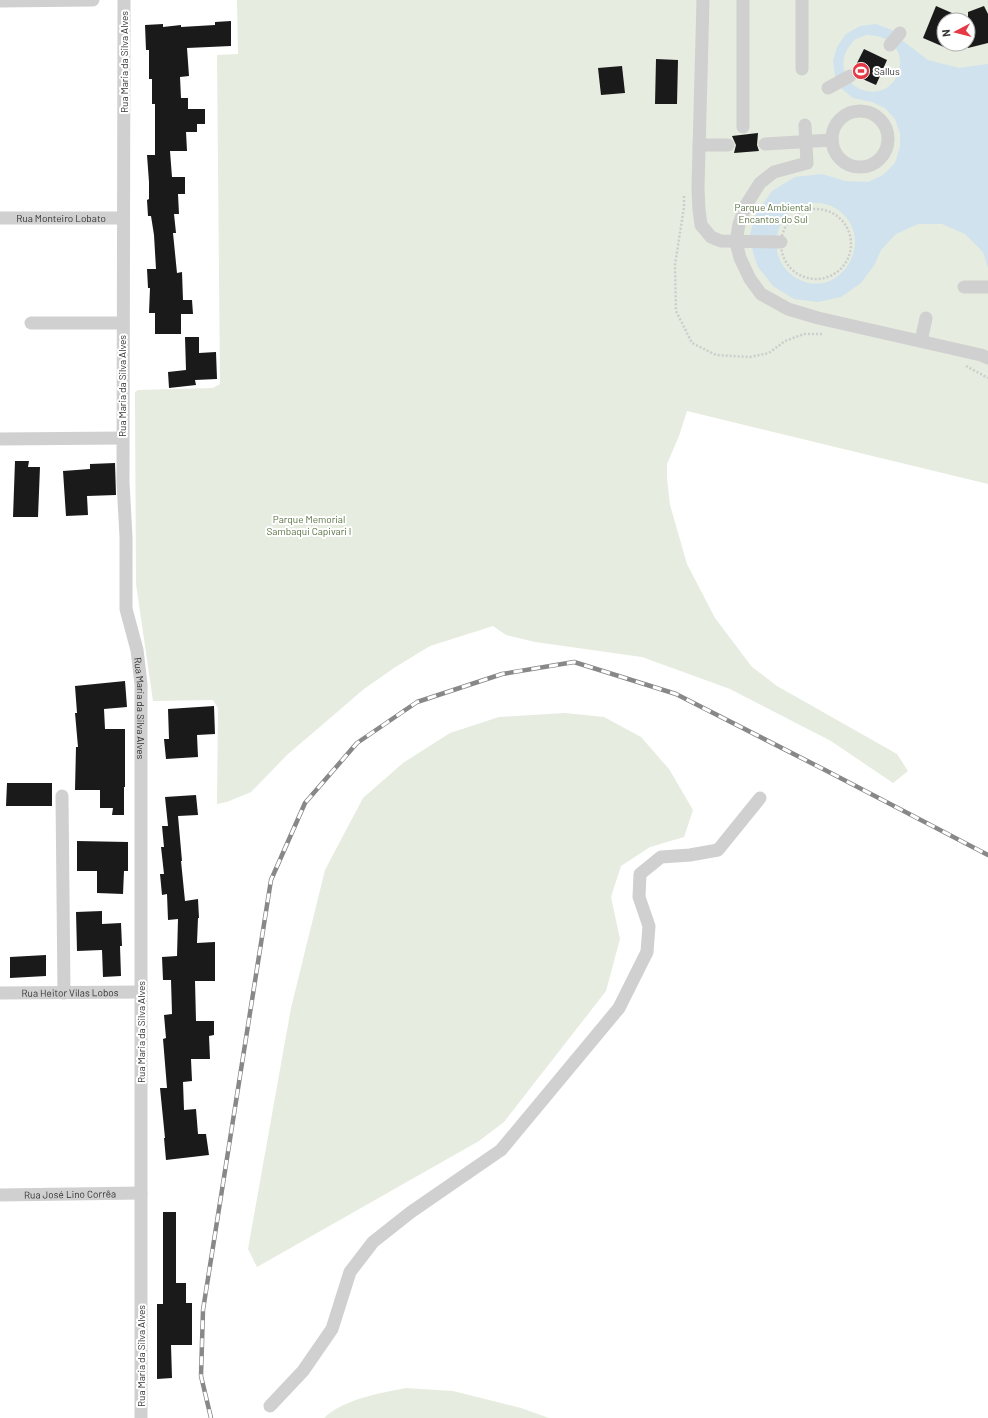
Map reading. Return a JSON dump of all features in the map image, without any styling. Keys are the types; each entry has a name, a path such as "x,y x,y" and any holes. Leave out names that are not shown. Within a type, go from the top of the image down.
{"street":[{"path":"0,1 93,0"},
{"name":"Rua Maria da Silva Alves","path":"124,0 122,438 126,537 126,610 137,650 141,684 141,1418"},
{"path":"703,0 699,145 699,210 701,225 711,236 721,241 781,242"},
{"path":"743,0 747,34 743,127"},
{"path":"802,0 797,34 802,69"},
{"path":"832,86 849,76"},
{"path":"859,111 870,112 879,118 885,127 888,138 886,148 881,158 872,164 861,167 850,165 841,160 835,150 832,140 834,129 840,120 848,113 859,111"},
{"path":"805,125 807,163 774,172 760,184 746,205 739,224 742,241 740,258 750,279 761,294 788,309 818,318 981,354 988,358"},
{"path":"765,144 832,140"},
{"path":"699,145 728,146"},
{"name":"Rua Monteiro Lobato","path":"0,218 123,218"},
{"path":"964,288 988,287"},
{"path":"921,341 926,318"},
{"path":"32,323 122,323"},
{"path":"0,439 122,438"},
{"path":"62,796 64,993"},
{"path":"270,1406 303,1371 332,1329 350,1272 373,1242 411,1212 501,1150 619,1008 647,952 649,926 639,896 640,874 661,857 690,855 718,850 760,798"},
{"name":"Rua Heitor Vilas Lobos","path":"0,993 141,992"},
{"name":"Rua José Lino Corrêa","path":"0,1195 141,1193"}],"path":[{"path":"684,192 684,207 675,265 676,312 692,343 716,355 750,357 769,353 785,341 804,334 824,334"},
{"path":"819,208 832,212 843,220 850,233 852,246 848,260 840,271 828,278 814,280 801,276 790,268 783,256 781,242 784,228 793,217 805,210 819,208"},
{"path":"961,363 988,378"}],"green space":[{"path":"237,0 988,0 988,484 687,411 679,436 667,464 670,505 687,564 715,618 752,667 777,686 897,754 908,771 893,783 831,741 730,689 642,657 535,642 506,635 493,626 430,646 394,668 364,689 287,755 251,792 227,802 217,804 218,708 213,700 153,701 136,584 135,392 138,390 213,388 220,384 217,55 238,54"},
{"path":"565,713 604,717 641,737 669,769 693,810 684,837 650,847 621,866 611,897 620,939 606,991 504,1122 479,1141 257,1267 248,1249 291,1008 325,870 363,798 403,763 450,733 499,717"},
{"path":"406,1388 453,1391 521,1408 549,1418 324,1418 332,1411 352,1401"}],"water":[{"path":"876,24 892,30 903,41 928,60 959,68 988,64 988,268 983,252 965,234 942,224 918,224 896,234 881,250 875,264 861,283 841,297 818,302 794,299 773,286 758,267 753,253 750,234 756,214 772,191 795,177 822,174 845,181 868,182 883,175 895,163 900,147 900,133 895,119 885,108 872,102 853,98 842,89 835,76 833,61 837,47 846,34 860,26","holes":["867,35 883,38 894,45 899,55 900,66 896,77 889,86 879,91 866,91 855,86 850,82 843,67 844,56 849,47 856,39","820,203 833,207 848,220 854,234 854,249 849,263 840,274 827,282 812,284 796,278 785,268 778,255 777,239 780,225 789,213 804,204"]}],"building":[{"path":"936,6 950,12 936,12 936,44 923,38"},
{"path":"984,6 988,14 988,43 976,46 976,12 968,12"},
{"path":"231,21 231,46 187,48 189,76 180,77 181,98 188,98 188,109 205,109 205,124 197,124 197,132 186,132 187,151 170,151 172,177 185,177 185,194 178,194 179,214 174,214 176,233 173,233 177,273 182,272 183,300 192,300 193,314 181,314 181,334 155,334 155,313 149,313 150,288 148,288 147,269 156,269 154,235 151,216 148,216 147,200 149,199 149,182 147,155 155,155 155,104 152,104 152,79 149,79 149,50 146,50 145,25 163,24 163,27 181,25 181,27 215,25 215,22"},
{"path":"864,49 887,60 876,85 858,77 854,69"},
{"path":"656,59 678,60 677,104 655,104"},
{"path":"622,66 625,93 601,95 598,68"},
{"path":"758,133 757,145 759,151 734,153 736,145 732,136"},
{"path":"185,337 199,337 199,353 216,352 217,379 195,380 196,385 169,388 168,372 186,370"},
{"path":"15,461 29,461 28,467 40,467 38,517 13,517"},
{"path":"115,463 116,495 87,496 88,515 66,516 63,471 90,469 90,464"},
{"path":"125,681 127,707 104,709 105,729 125,729 124,815 112,815 113,808 100,808 100,790 75,790 76,747 78,747 75,713 77,713 75,686"},
{"path":"214,706 215,734 197,735 198,757 166,759 164,739 169,739 168,709"},
{"path":"7,783 52,783 52,806 6,806"},
{"path":"196,795 198,815 178,816 181,861 185,901 198,899 199,918 197,943 215,942 215,981 195,981 196,1021 214,1021 214,1035 209,1036 210,1059 191,1059 192,1081 183,1082 184,1110 196,1109 198,1134 206,1134 209,1155 166,1160 160,1088 167,1088 163,1039 166,1038 164,1015 172,1014 171,980 163,980 162,957 177,956 178,919 168,920 167,894 162,895 160,874 164,874 161,847 164,847 162,826 168,826 165,797"},
{"path":"77,841 128,842 128,871 124,871 123,894 97,893 97,871 77,871"},
{"path":"102,911 102,924 121,923 121,976 103,977 102,950 77,951 76,912"},
{"path":"46,955 46,976 10,978 10,957"},
{"path":"163,1212 176,1212 176,1283 186,1283 186,1303 192,1303 192,1345 171,1345 172,1378 157,1379 157,1304 163,1304"}],"railway":[{"path":"211,1418 201,1376 203,1310 271,880 305,803 357,743 417,702 502,674 574,662 676,694 988,855"}],"place":[{"name":"Sallus","path":"861,71"}],"park label":[{"name":"Parque Ambiental Encantos do Sul","path":"773,212"},
{"name":"Parque Memorial Sambaqui Capivari I","path":"309,524"}]}
